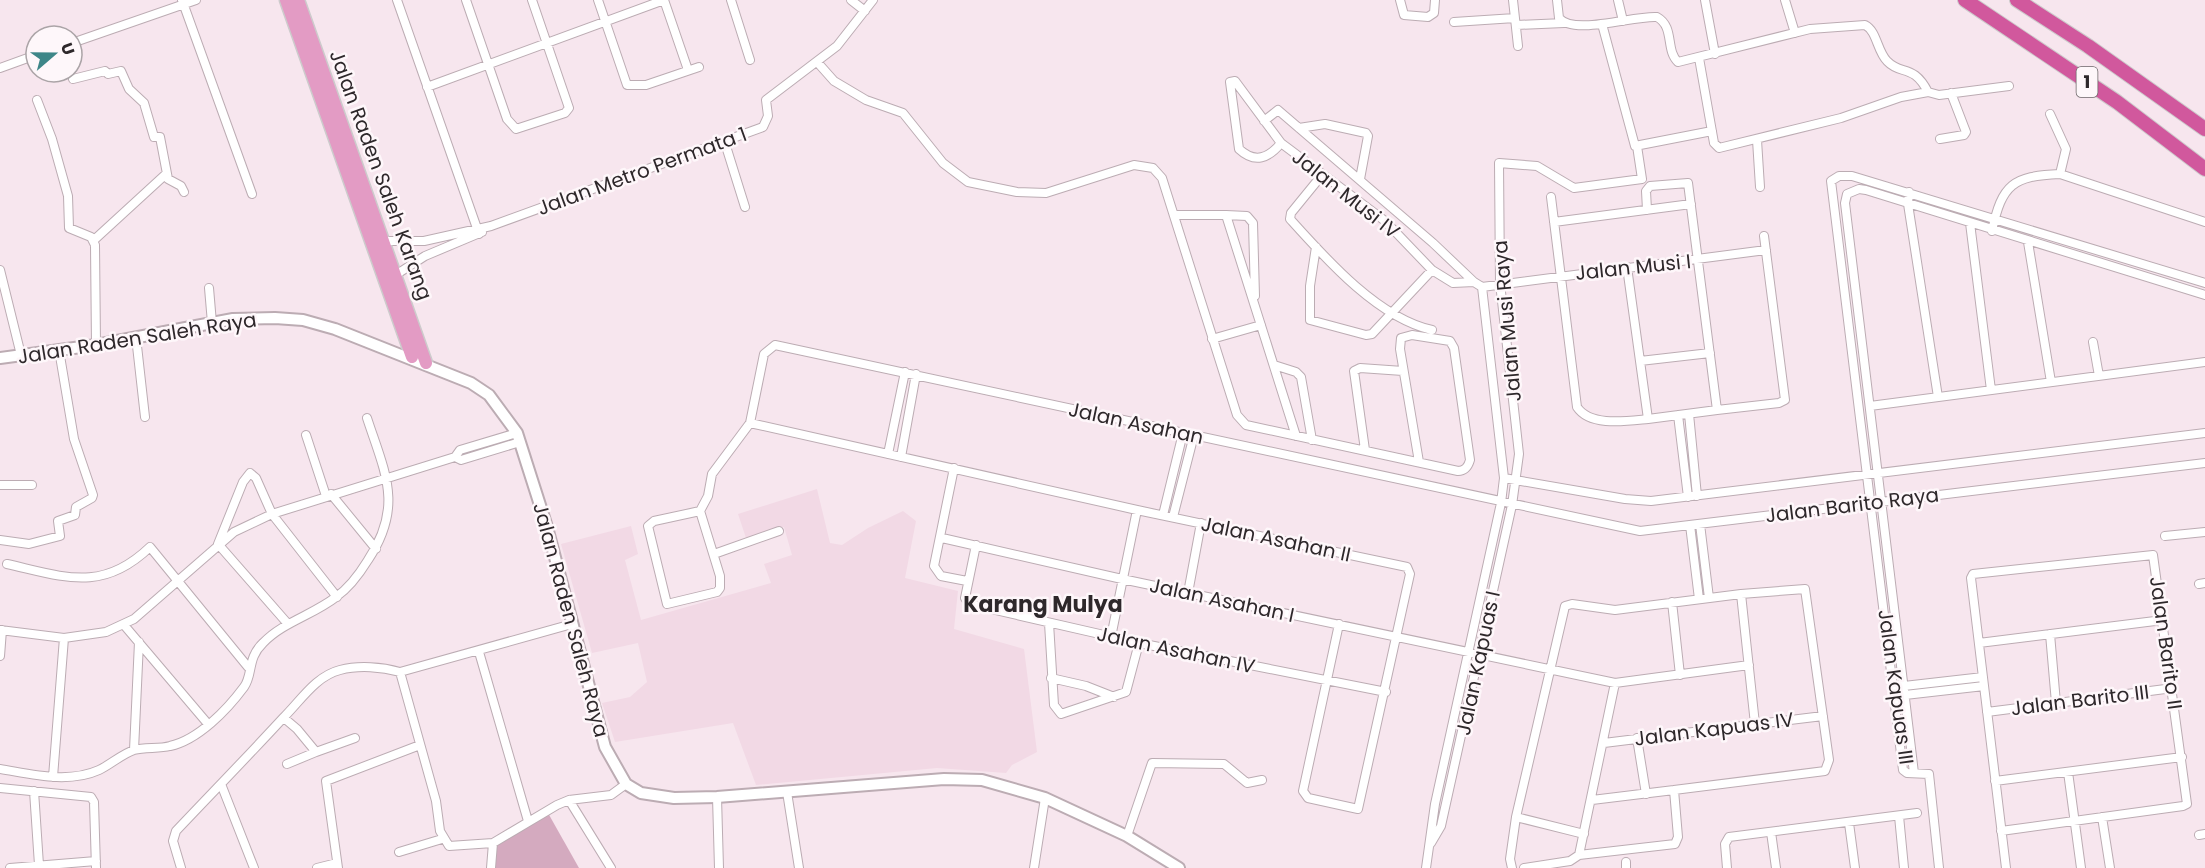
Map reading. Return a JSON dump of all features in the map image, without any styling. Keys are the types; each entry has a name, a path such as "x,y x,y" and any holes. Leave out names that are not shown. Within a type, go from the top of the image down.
{"highway":[{"name":"1","path":"1965,0 2117,102 2205,169"},
{"name":"1","path":"2017,0 2088,46 2205,129"}],"main road":[{"name":"Jalan Raden Saleh Karang","path":"286,0 426,363"},
{"name":"Jalan Raden Saleh Karang","path":"298,0 378,241"},
{"name":"Jalan Raden Saleh Karang","path":"391,277 412,357"},
{"name":"Jalan Raden Saleh Raya","path":"0,358 96,345 212,323 254,318 303,320 412,357 471,383 489,394 519,437 547,527 605,747 626,784"},
{"path":"626,784 641,793 654,796 717,798 944,778 982,780 1045,798 1127,836 1179,868"}],"street":[{"path":"84,39 196,0"},
{"path":"397,0 478,231"},
{"path":"466,0 507,119 514,128 565,113 569,108 532,0"},
{"path":"598,0 627,85 646,84 699,67"},
{"path":"427,87 664,0 688,70"},
{"path":"731,0 750,60"},
{"path":"851,0 864,11"},
{"name":"Jalan Metro Permata 1","path":"391,277 425,256 478,231 725,143 763,127 768,116 766,100 818,63 837,46 873,0"},
{"path":"1400,0 1404,15 1428,17 1434,13 1435,0"},
{"path":"1513,0 1518,46"},
{"path":"1557,0 1558,14 1564,23"},
{"path":"1618,0 1623,21"},
{"path":"1705,0 1715,54"},
{"path":"1785,0 1795,33"},
{"path":"182,3 252,194"},
{"path":"1454,22 1602,24 1657,17 1668,28 1675,60 1681,63 1821,27 1868,26 1885,60 1891,65 1917,75 1928,92"},
{"path":"1602,24 1637,146 1712,131"},
{"path":"1699,58 1715,146 1719,148 1756,140 1928,92 1939,95 2009,86"},
{"path":"0,68 24,59"},
{"path":"818,63 834,81 866,100 903,113 943,163 968,182 1017,192 1046,193 1119,168 1146,165 1158,172 1175,215 1239,420 1246,425 1458,471 1466,469 1469,464 1453,345 1446,340 1412,335 1402,337 1400,349 1419,462"},
{"path":"84,75 98,71 105,71 108,74 121,71 129,89 144,103 154,136 160,137 166,174 172,182 181,186 184,192"},
{"name":"Jalan Musi IV","path":"1281,142 1272,153 1260,158 1247,156 1239,149 1230,84 1235,81 1271,115 1299,128 1360,179 1474,282 1482,286"},
{"path":"1940,139 1964,135 1966,132 1951,93"},
{"path":"37,100 52,139 68,196 69,228 94,240"},
{"path":"2050,114 2066,148 2060,174"},
{"name":"Jalan Musi IV","path":"1271,115 1281,142 1385,221 1432,270 1453,283 1474,282"},
{"path":"1299,128 1325,124 1366,133 1368,136 1360,179"},
{"path":"1756,140 1760,187"},
{"path":"725,143 745,207"},
{"name":"Jalan Musi Raya","path":"1516,479 1518,440 1500,283 1499,163 1537,166 1570,188 1585,187 1642,179 1637,146"},
{"path":"96,345 94,240 166,174"},
{"path":"1992,231 2005,192 2013,183 2040,175 2060,174 2205,222"},
{"path":"1322,175 1290,215 1290,219 1316,247 1389,314 1431,330"},
{"name":"Jalan Kapuas III","path":"1845,203 1914,773 1907,773 1903,770 1832,181 1839,176 1852,176 1909,192"},
{"path":"1647,210 1646,191 1654,184 1687,181 1718,410"},
{"path":"1834,204 1845,203 1847,194 1859,189 2205,296"},
{"path":"1938,397 1908,204 1909,192 2205,283"},
{"path":"1551,197 1576,407 1586,416 1611,421 1648,419 1779,403 1785,400 1764,236"},
{"path":"1554,222 1691,204"},
{"path":"1175,215 1247,216 1253,223 1255,304"},
{"path":"1226,215 1296,436"},
{"path":"1970,223 1991,390"},
{"name":"Jalan Metro Permata 1","path":"378,241 424,241 478,231"},
{"path":"2028,242 2051,382"},
{"path":"1316,247 1308,314 1312,323 1370,335 1432,270"},
{"name":"Jalan Musi I","path":"1500,283 1766,250"},
{"path":"2093,261 2098,251"},
{"path":"1627,267 1648,419"},
{"path":"0,270 21,355"},
{"path":"1482,286 1500,283"},
{"name":"Jalan Musi Raya","path":"1482,286 1504,478"},
{"path":"209,288 212,323"},
{"path":"1212,339 1261,325"},
{"path":"1850,329 1860,328"},
{"path":"136,337 145,417"},
{"path":"2093,342 2099,376"},
{"name":"Jalan Asahan","path":"750,423 764,354 771,347 780,346 1501,503"},
{"path":"0,540 29,544 60,536 58,521 75,515 76,507 92,498 93,495 74,439 59,350"},
{"path":"1640,361 1710,353"},
{"path":"1870,406 2205,362"},
{"path":"1274,365 1296,372 1301,377 1312,440"},
{"path":"1365,450 1354,371 1360,368 1403,371"},
{"path":"888,454 904,372"},
{"path":"901,457 916,374"},
{"path":"1689,414 1697,496"},
{"path":"1678,415 1688,497"},
{"path":"0,769 53,777 86,775 134,750 172,746 189,738 208,723 245,686 249,678 249,667 262,643 288,624 337,597 359,573 383,537 390,498 367,418"},
{"path":"700,511 654,521 648,526 665,602 681,602 717,592 721,583 700,511 708,496 712,474 750,423"},
{"name":"Jalan Asahan II","path":"750,423 1137,510 1404,566 1410,574 1397,638"},
{"path":"1163,515 1183,433"},
{"name":"Jalan Barito Raya","path":"1504,478 1625,499 1651,501 2205,433"},
{"path":"306,435 328,495 376,549"},
{"path":"1173,517 1194,435"},
{"path":"0,656 1,630 64,638 106,632 124,625 234,532 272,514 454,457 461,460 519,437"},
{"name":"Jalan Barito Raya","path":"1501,503 1640,531 1882,500 2205,463"},
{"path":"954,468 935,571 941,576 967,580 976,545"},
{"path":"218,544 243,482 250,473 256,478 272,514 337,597"},
{"name":"Jalan Kapuas I","path":"1426,868 1435,804 1501,503 1504,478"},
{"name":"Jalan Kapuas I","path":"1431,843 1441,826 1516,479"},
{"path":"0,485 32,485"},
{"path":"1111,637 1137,510"},
{"path":"1188,593 1201,523"},
{"path":"1700,524 1709,598"},
{"path":"1690,525 1699,599"},
{"path":"714,554 779,531"},
{"path":"2165,536 2205,532"},
{"name":"Jalan Asahan I","path":"942,538 1122,579 1615,683 1749,665"},
{"path":"218,544 288,624"},
{"path":"7,564 77,579 120,571 132,565 150,548 249,667"},
{"name":"Jalan Barito II","path":"1979,643 1973,574 2153,555 2173,688 2187,804 2102,817"},
{"name":"Jalan Asahan IV","path":"967,580 964,598 967,602 1111,637 1386,693"},
{"path":"1512,868 1509,859 1516,817 1565,606 1572,604 1615,610 1741,594 1805,589 1829,760 1825,771 1592,800"},
{"path":"1741,594 1755,724"},
{"path":"1672,602 1680,675"},
{"path":"2006,868 1979,643 2163,620"},
{"path":"1049,623 1054,705 1061,714 1114,697 1128,689 1139,643"},
{"path":"181,868 174,836 309,689 323,678 339,670 385,668 400,672 479,652 572,624"},
{"path":"1339,624 1303,791 1308,798 1355,809 1362,804 1397,638"},
{"path":"124,625 208,723"},
{"path":"2050,634 2056,703"},
{"path":"53,777 64,638"},
{"path":"134,750 139,642"},
{"path":"479,652 528,821"},
{"path":"400,672 436,801 442,839 454,848 493,843 528,821 569,800 611,795 626,784"},
{"path":"1051,678 1086,686 1114,697"},
{"path":"1904,686 1983,681"},
{"path":"1905,695 1983,681"},
{"path":"1579,855 1615,683"},
{"name":"Jalan Barito III","path":"1987,712 2173,688"},
{"name":"Jalan Kapuas IV","path":"1604,742 1823,716"},
{"path":"284,718 297,729 316,752"},
{"path":"287,764 355,738"},
{"path":"1637,738 1646,794"},
{"path":"317,868 338,865 326,781 420,745"},
{"path":"1995,781 2182,757"},
{"path":"1127,836 1152,764 1224,764 1247,783 1262,780"},
{"path":"2068,772 2081,868"},
{"path":"1914,773 1929,774 1939,868"},
{"path":"221,784 254,868"},
{"path":"0,788 93,798 96,865 39,865 10,868"},
{"path":"1524,868 1570,861 1579,855 1675,844 1678,837 1674,790"},
{"path":"34,791 39,865"},
{"path":"787,792 799,868"},
{"path":"717,798 719,868"},
{"path":"1034,868 1045,798"},
{"path":"569,800 611,868"},
{"path":"1727,868 1726,840 1917,813"},
{"path":"1899,816 1904,868"},
{"path":"1516,817 1584,834"},
{"path":"2001,831 2102,817 2110,868"},
{"path":"1849,823 1855,868"},
{"path":"1771,832 1776,868"},
{"path":"399,852 442,839"},
{"path":"491,868 493,843"}],"shaded area":[{"path":"817,489 830,543 842,545 868,528 903,511 916,521 905,578 958,591 954,629 1024,649 1037,752 1012,765 1006,773 937,768 756,785 733,723 615,742 602,703 630,697 647,682 638,643 592,653 561,544 631,526 638,554 625,560 641,620 771,583 764,564 792,555 784,527 746,538 738,514"},
{"path":"548,813 579,868 493,868 494,843"}],"district":[{"name":"Karang Mulya","path":"1043,604"}]}
